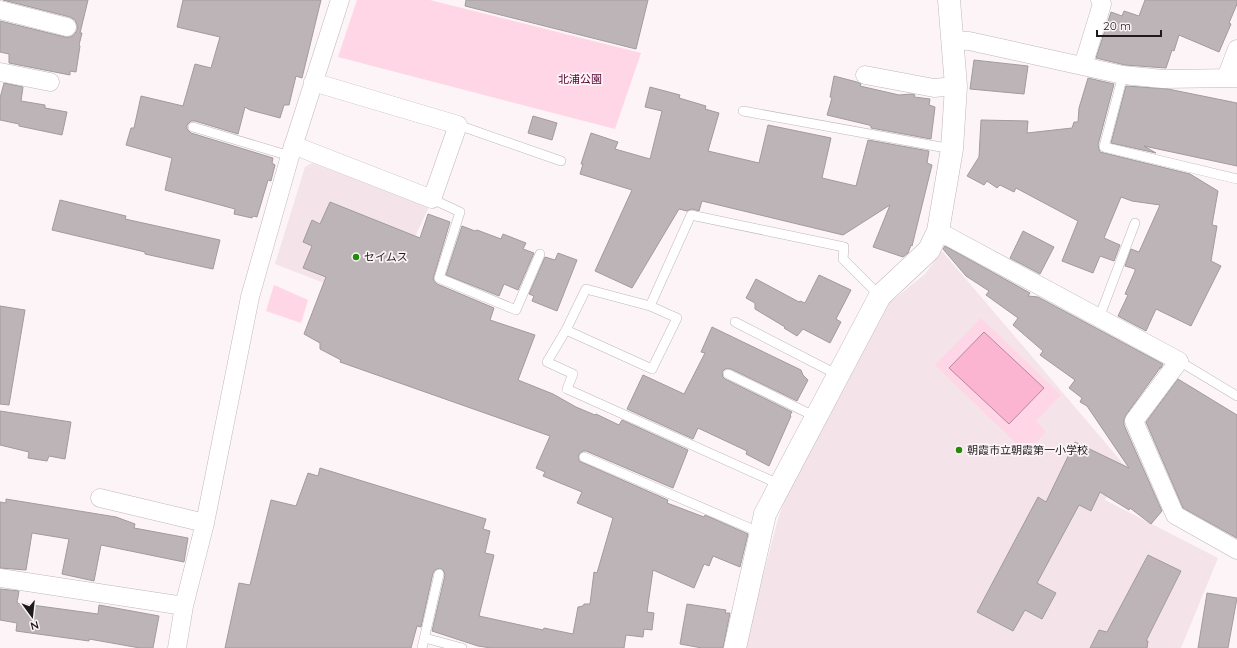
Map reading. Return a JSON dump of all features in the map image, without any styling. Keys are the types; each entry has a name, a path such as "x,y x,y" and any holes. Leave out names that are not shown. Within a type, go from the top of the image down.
{"street":[{"path":"177,648 184,606 205,523 250,297 291,151 340,0"},
{"path":"734,648 765,514 880,296 929,250 938,231 952,149 956,86 949,0"},
{"path":"1083,66 1102,4 1100,0"},
{"path":"0,10 67,27"},
{"path":"952,40 969,41 1123,75 1163,79 1232,78 1237,49"},
{"path":"0,72 50,82"},
{"path":"865,75 934,88 956,86"},
{"path":"291,151 432,199 458,125 313,82"},
{"path":"938,231 1179,362 1134,421 1175,515 1237,550"},
{"path":"100,498 205,523"},
{"path":"0,578 184,606"}],"lane":[{"path":"1123,75 1104,147 1237,179"},
{"path":"744,111 952,149"},
{"path":"458,125 561,161"},
{"path":"193,127 291,151"},
{"path":"432,199 460,212 439,278 516,310 540,254"},
{"path":"650,306 691,214 844,247 843,259 880,296"},
{"path":"1099,318 1135,223"},
{"path":"566,330 652,369 677,318 650,306 586,289 566,330 547,362 573,374 567,389 781,485"},
{"path":"735,322 838,375"},
{"path":"1179,362 1237,396"},
{"path":"728,374 816,416"},
{"path":"584,457 761,533"},
{"path":"422,648 439,574"},
{"path":"425,638 462,648"}],"shaded area":[{"path":"312,163 429,207 403,262 386,307 275,264 305,167"},
{"name":"朝霞市立朝霞第一小学校","path":"942,251 1126,467 1105,500 1218,558 1181,648 744,648 778,519 788,491 887,305 925,274"},
{"path":"984,332 1044,388 1009,424 949,368"}],"green space":[{"name":"北浦公園","path":"357,0 430,0 641,53 615,129 338,57"},
{"path":"274,285 308,300 301,323 266,311"},
{"path":"981,318 1061,395 1036,421 1046,432 1026,453 935,365"}],"building":[{"path":"3,0 88,0 80,33 82,33 76,72 70,71 70,75 9,63 9,54 0,52 0,21 65,37 74,35 77,30 77,25 75,20 70,17"},
{"path":"183,0 321,0 302,78 296,76 289,105 284,105 280,118 250,110 245,107 238,134 195,121 191,121 187,125 187,129 191,133 273,158 272,163 275,165 271,181 268,180 257,217 253,216 252,218 234,214 235,209 165,190 172,158 126,145 131,128 134,128 141,96 183,106 195,64 211,68 220,37 177,27"},
{"path":"466,0 648,0 636,49 465,6"},
{"path":"1145,0 1237,0 1237,4 1229,23 1231,24 1219,52 1179,35 1174,51 1172,50 1166,68 1125,65 1096,58 1111,12 1122,16 1124,11 1139,16"},
{"path":"974,60 1028,66 1024,94 970,89"},
{"path":"834,76 857,82 861,84 860,86 899,95 912,94 915,95 914,97 930,99 929,105 935,107 931,139 871,128 869,125 827,115 832,98 830,97"},
{"path":"1088,78 1114,84 1098,145 1100,152 1190,174 1218,191 1212,225 1217,226 1211,261 1221,266 1191,326 1156,309 1146,331 1118,316 1128,295 1125,294 1135,271 1135,269 1125,266 1131,249 1139,252 1160,205 1132,201 1121,197 1104,238 1120,245 1114,261 1100,256 1093,273 1062,261 1078,221 1016,188 1014,192 1000,185 997,188 987,181 984,185 967,176 979,157 981,120 1028,121 1027,133 1072,128 1074,122 1078,122 1079,108"},
{"path":"4,83 23,87 21,101 45,105 45,108 67,112 62,135 19,126 19,124 0,120 0,98"},
{"path":"1126,86 1168,89 1237,103 1237,166 1144,146 1156,153 1111,143"},
{"path":"650,87 680,95 679,98 706,106 705,109 719,113 708,151 759,163 768,125 831,138 822,178 856,186 868,140 929,151 927,163 932,165 912,246 911,245 908,253 903,257 873,247 890,205 843,235 702,201 699,211 692,209 687,211 679,209 632,288 595,271 632,190 580,174 583,164 581,164 591,133 618,142 615,149 650,159 662,111 645,107"},
{"path":"533,116 557,123 552,140 528,133"},
{"path":"60,200 126,216 125,219 220,240 213,269 145,254 145,252 52,230"},
{"path":"330,202 420,238 428,214 450,222 433,279 437,284 494,308 490,320 535,335 518,380 553,394 576,407 595,415 596,414 619,425 622,420 688,450 673,488 586,451 579,454 579,461 668,500 667,503 704,517 705,515 748,534 740,567 713,556 709,566 704,564 694,588 653,570 647,612 654,613 652,630 644,629 643,637 626,635 624,648 491,648 478,646 432,631 445,575 443,570 440,568 435,570 433,573 421,627 417,626 411,648 225,648 239,583 250,585 271,500 296,506 308,473 318,476 320,468 486,519 483,529 490,531 485,553 494,555 479,616 543,630 544,628 573,634 578,607 583,606 584,604 590,604 594,572 597,573 613,518 577,503 582,492 543,476 545,472 536,468 550,436 340,362 341,360 320,349 320,343 304,334 326,277 303,268 312,246 303,242 312,220 320,224"},
{"path":"462,226 501,239 503,234 526,243 523,249 534,253 518,290 504,284 499,296 446,275"},
{"path":"1023,231 1054,247 1040,274 1010,258"},
{"path":"945,246 1030,293 1028,296 1038,297 1163,364 1126,415 1124,420 1124,425 1162,511 1151,524 1130,508 1129,510 1100,492 1091,511 1079,505 1037,583 1056,593 1042,619 1025,610 1013,631 977,612 1038,497 1046,502 1075,442 1129,468 1087,406 1080,402 1082,398 1069,388 1075,380 1040,355 1043,351 1013,325 1018,318 986,295 989,291 966,276 943,249"},
{"path":"558,253 577,260 557,311 532,301 534,296 529,294 545,257 555,260"},
{"path":"819,275 851,290 836,319 841,322 830,343 803,329 797,336 755,309 755,303 746,298 756,279 799,302 805,303"},
{"path":"0,306 25,310 9,405 0,404"},
{"path":"712,327 801,370 803,375 808,380 797,401 731,369 725,369 722,372 725,379 792,412 769,466 746,454 747,451 698,428 693,439 627,409 643,375 684,394 705,353 701,352"},
{"path":"1178,379 1237,415 1237,538 1183,508 1146,422"},
{"path":"0,411 71,422 65,459 49,456 47,461 28,458 29,452 0,445"},
{"path":"6,499 116,517 135,524 134,528 188,538 184,562 101,545 94,581 62,574 69,539 32,533 26,570 0,568 0,502 6,503"},
{"path":"1148,555 1181,571 1146,641 1148,641 1147,648 1090,648 1099,630 1107,632"},
{"path":"0,589 19,591 17,603 98,614 99,605 159,616 153,648 140,648 89,639 89,641 16,631 17,623 0,620"},
{"path":"1207,593 1237,598 1228,648 1198,648"},
{"path":"687,604 726,610 725,613 730,613 723,648 702,648 680,644"}],"place":[{"name":"セイムス","path":"356,257"},
{"name":"朝霞市立朝霞第一小学校","path":"959,450"}]}
